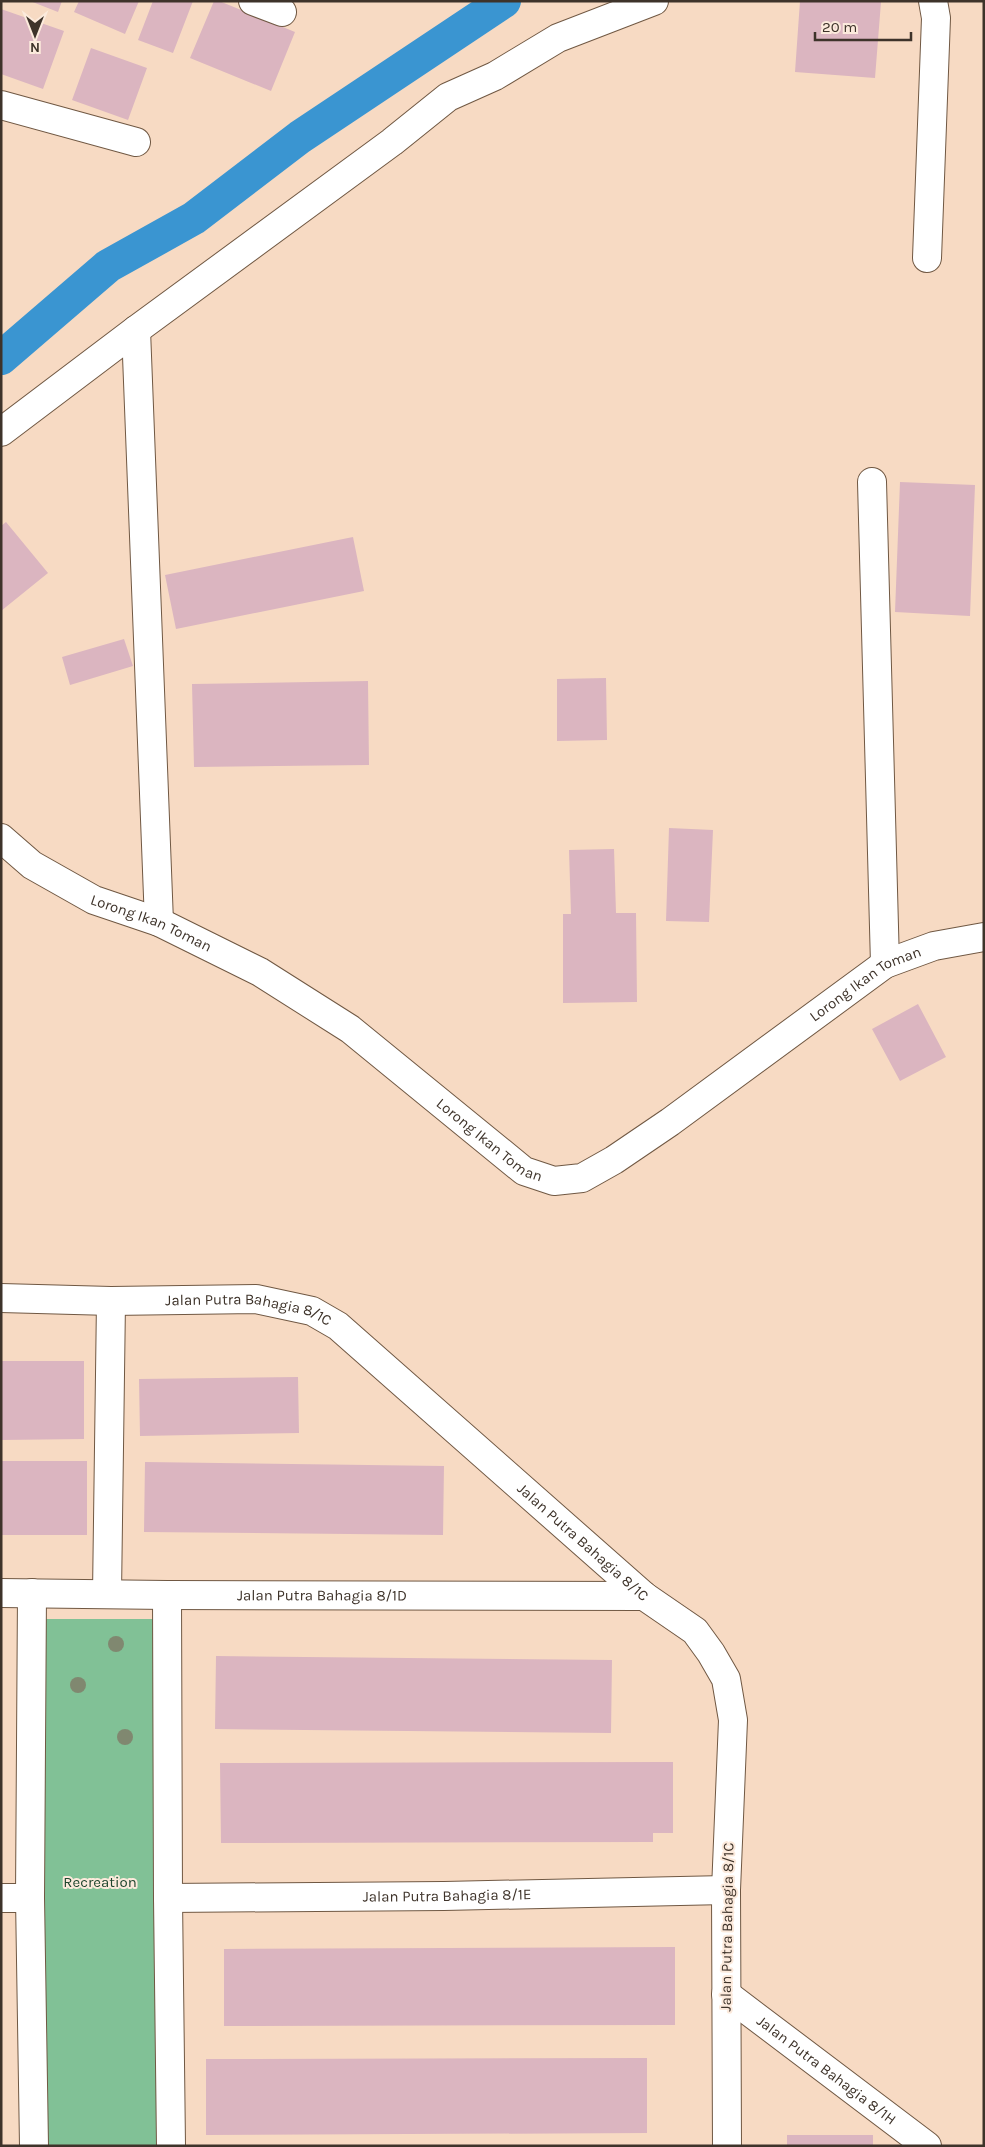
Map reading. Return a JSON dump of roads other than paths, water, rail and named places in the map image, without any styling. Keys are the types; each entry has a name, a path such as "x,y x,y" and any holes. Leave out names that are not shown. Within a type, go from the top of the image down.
{"street":[{"path":"253,1 282,12"},
{"path":"1,432 136,330 392,142 448,97 495,76 558,38 654,1"},
{"path":"927,258 936,18 933,1"},
{"path":"1,105 136,142"},
{"path":"136,330 159,922"},
{"path":"872,482 885,964"},
{"name":"Lorong Ikan Toman","path":"1,838 32,865 94,900 159,922 260,972 350,1029 524,1171 554,1181 582,1178 614,1160 670,1122 885,964 934,946 984,938"},
{"name":"Jalan Putra Bahagia 8/1C","path":"1,1298 111,1301 256,1299 312,1312 338,1326 644,1596 695,1631 726,1679 733,1720 726,1890 727,2146"},
{"path":"107,1594 111,1301"},
{"name":"Jalan Putra Bahagia 8/1D","path":"1,1592 167,1595 644,1596"},
{"path":"32,1593 30,1898 34,2146"},
{"path":"167,1595 168,1898 172,2146"},
{"name":"Jalan Putra Bahagia 8/1E","path":"168,1898 444,1896 726,1890"},
{"path":"1,1898 30,1898"},
{"name":"Jalan Putra Bahagia 8/1H","path":"726,1994 927,2146"}],"waterway":[{"path":"1,358 108,266 194,218 300,137 504,1"}],"park label":[{"name":"Recreation","path":"100,1882"}]}
